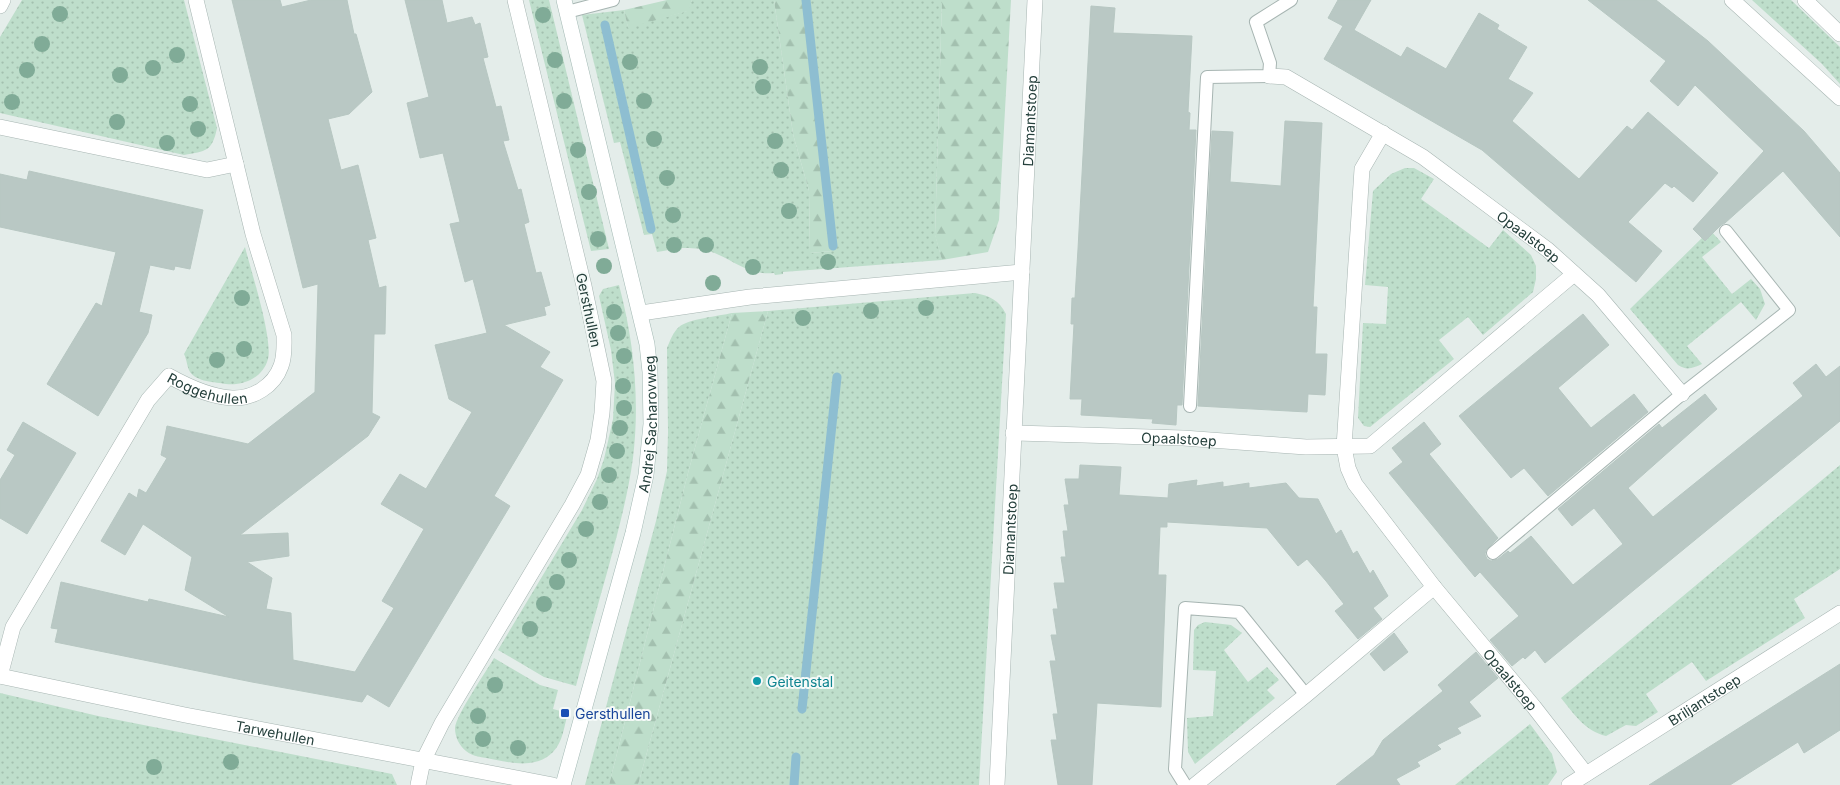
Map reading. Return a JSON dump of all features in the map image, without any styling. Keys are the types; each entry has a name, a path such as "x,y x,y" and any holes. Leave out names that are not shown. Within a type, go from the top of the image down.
{"street":[{"path":"0,6 3,0"},
{"name":"Roggehullen","path":"0,676 13,626 148,400 169,376 192,388 231,398 248,396 260,391 272,381 281,366 284,351 284,335 254,234 196,0"},
{"name":"Gersthullen","path":"418,785 423,761 442,722 588,475 598,440 602,413 604,381 590,310 515,0"},
{"name":"Diamantstoep","path":"997,785 1035,0"},
{"path":"1732,0 1840,98"},
{"path":"1805,0 1840,34"},
{"name":"Andrej Sacharovweg","path":"563,785 631,542 646,475 651,424 650,372 641,313 566,6"},
{"name":"Opaalstoep","path":"1269,76 1286,77 1383,133 1430,163 1548,250 1598,295 1682,394"},
{"path":"0,126 207,170 236,164"},
{"name":"Opaalstoep","path":"1383,133 1362,169 1344,447 1348,468 1355,484 1434,587 1534,707 1586,774"},
{"path":"641,313 750,297 1022,272"},
{"name":"Opaalstoep","path":"1013,432 1183,438 1306,447 1370,446 1574,274"},
{"path":"1195,785 1306,695 1434,587"},
{"name":"Briljantstoep","path":"1569,785 1840,613"},
{"name":"Tarwehullen","path":"0,676 185,715 553,785"}],"lane":[{"path":"566,6 613,0"},
{"path":"1190,406 1207,77 1269,76 1270,63 1256,22 1291,0"},
{"path":"1494,553 1682,394 1789,310 1726,231"},
{"path":"1185,785 1175,769 1184,608 1240,612 1306,695"}],"green space":[{"path":"22,0 184,0 217,128 210,146 203,151 184,155 0,113 0,37"},
{"path":"529,0 549,0 609,249 591,251"},
{"path":"667,0 692,0 688,11 628,28 624,10"},
{"path":"692,0 774,0 793,134 809,191 810,253 833,251 803,0 942,0 935,234 942,260 783,272 783,274 775,275 774,273 756,272 718,254 702,249 682,248 676,251 675,249 657,252 652,234 644,235 620,142 614,143 582,15 624,10 628,27 687,11"},
{"path":"774,0 803,0 833,251 810,253 809,191 793,134"},
{"path":"942,0 1011,0 999,220 988,252 942,260 935,235"},
{"path":"1752,0 1791,0 1840,47 1840,84 1822,64"},
{"path":"1405,168 1414,168 1434,179 1421,199 1489,248 1503,230 1531,255 1536,266 1536,279 1533,292 1483,335 1468,317 1439,340 1454,359 1370,427 1364,426 1358,418 1363,323 1386,324 1388,287 1365,285 1373,191 1391,174"},
{"path":"1710,230 1721,242 1702,257 1732,294 1751,279 1760,289 1765,304 1756,320 1741,302 1687,346 1702,364 1693,368 1684,368 1678,365 1630,309"},
{"path":"245,247 265,321 269,349 268,359 257,376 239,384 202,380 190,372 184,354"},
{"path":"619,285 632,349 636,393 633,458 619,527 576,686 544,677 498,650 582,510 604,459 613,419 615,383 611,350 599,296 603,289"},
{"path":"975,293 994,299 1006,314 979,785 638,785 768,311"},
{"path":"768,311 638,785 609,785 688,473 732,313"},
{"path":"732,313 688,473 609,785 585,785 656,521 667,471 667,348 675,331 683,324"},
{"path":"1840,465 1840,569 1794,599 1805,618 1706,681 1692,662 1646,694 1658,712 1636,726 1626,725 1606,736 1592,730 1580,721 1561,698"},
{"path":"1205,622 1231,625 1242,633 1224,650 1248,682 1267,667 1279,680 1267,690 1275,698 1195,764 1188,752 1187,718 1213,716 1216,671 1193,670 1194,630 1198,625"},
{"path":"494,658 540,685 558,690 553,709 568,713 563,734 553,752 539,761 515,763 478,756 466,751 458,741 455,731 457,722"},
{"path":"0,693 98,716 392,774 397,785 0,785"},
{"path":"1530,724 1552,754 1557,772 1548,785 1455,785"}],"building":[{"path":"232,0 280,0 282,7 311,0 347,0 354,34 356,34 372,92 349,114 328,119 341,170 358,165 376,238 368,240 379,288 386,286 385,334 374,334 372,413 380,417 368,436 240,535 288,533 289,556 247,562 272,578 266,609 291,613 293,660 355,672 394,608 382,601 424,529 381,504 400,474 426,489 472,412 449,399 435,345 487,333 473,279 465,282 450,224 460,222 443,153 420,158 407,103 429,97 405,0 442,0 447,23 472,17 475,25 480,23 488,57 483,58 496,107 501,106 509,140 503,141 518,190 521,189 529,222 524,224 536,273 541,272 550,305 544,307 546,315 504,325 550,352 540,367 563,380 494,496 510,506 389,707 367,694 362,702 55,642 58,629 51,628 61,582 148,602 149,599 229,617 185,590 192,557 143,524 125,555 101,541 129,493 137,498 139,489 146,493 167,458 161,455 167,426 248,444 315,392 318,284 303,288"},
{"path":"1338,0 1371,0 1354,30 1401,57 1407,47 1446,69 1479,13 1499,25 1497,29 1527,47 1508,79 1533,93 1512,121 1579,179 1627,126 1632,130 1648,112 1718,173 1693,202 1674,186 1672,188 1665,183 1628,222 1662,251 1636,282 1482,150 1324,59 1343,26 1328,18"},
{"path":"1588,0 1656,0 1708,41 1804,131 1840,173 1840,237 1783,171 1705,241 1693,229 1764,151 1695,85 1678,106 1650,81 1666,61"},
{"path":"1091,6 1115,8 1113,33 1192,36 1188,112 1190,113 1189,130 1196,130 1182,405 1177,405 1176,425 1152,423 1153,419 1081,415 1082,399 1070,399 1074,324 1071,324 1072,298 1075,298"},
{"path":"1285,121 1322,123 1313,307 1317,307 1315,354 1327,354 1325,395 1308,394 1307,412 1198,406 1212,131 1233,132 1230,182 1281,186"},
{"path":"29,171 203,210 190,269 175,266 174,270 150,265 139,312 152,315 148,333 98,416 47,384 96,303 102,306 116,252 0,227 0,174 27,180"},
{"path":"1583,314 1609,345 1558,388 1591,428 1634,394 1648,412 1548,496 1524,468 1511,478 1459,416"},
{"path":"1816,364 1826,377 1840,366 1840,421 1545,663 1535,650 1525,659 1523,657 1512,666 1490,640 1519,616 1480,572 1475,577 1389,473 1403,462 1392,448 1424,422 1441,444 1429,454 1498,538 1486,550 1487,559 1491,561 1498,559 1508,551 1510,553 1531,536 1573,585 1623,544 1594,508 1572,526 1558,509 1659,424 1662,428 1705,394 1717,409 1628,488 1653,517 1803,396 1793,383"},
{"path":"23,422 76,453 27,534 0,518 0,480 15,455 7,450"},
{"path":"1080,465 1121,467 1119,495 1168,498 1169,484 1197,480 1196,486 1223,482 1223,487 1249,483 1249,488 1286,483 1299,498 1318,499 1336,534 1341,530 1353,554 1357,551 1370,574 1373,570 1388,596 1373,608 1382,619 1358,639 1335,611 1344,604 1326,581 1307,559 1298,566 1267,528 1167,522 1167,527 1160,527 1158,575 1166,575 1161,707 1097,703 1092,785 1058,785 1051,740 1057,740 1053,714 1058,714 1050,661 1056,661 1051,635 1057,635 1053,609 1058,609 1054,583 1065,583 1061,557 1066,557 1063,531 1068,531 1064,505 1069,505 1065,479 1079,479"},
{"path":"1394,633 1408,652 1384,671 1370,654"},
{"path":"1476,652 1498,678 1469,702 1481,716 1457,728 1461,733 1437,745 1441,749 1417,762 1420,766 1396,779 1400,785 1336,785 1374,755 1383,740 1443,691 1438,685"},
{"path":"1840,664 1840,730 1804,753 1798,742 1730,785 1649,785"}],"waterway":[{"path":"806,0 833,246"},
{"path":"605,25 651,229"},
{"path":"802,709 837,377"},
{"path":"794,785 796,757"}],"place":[{"name":"Geitenstal","path":"757,681"},
{"name":"Gersthullen","path":"565,713"}]}
